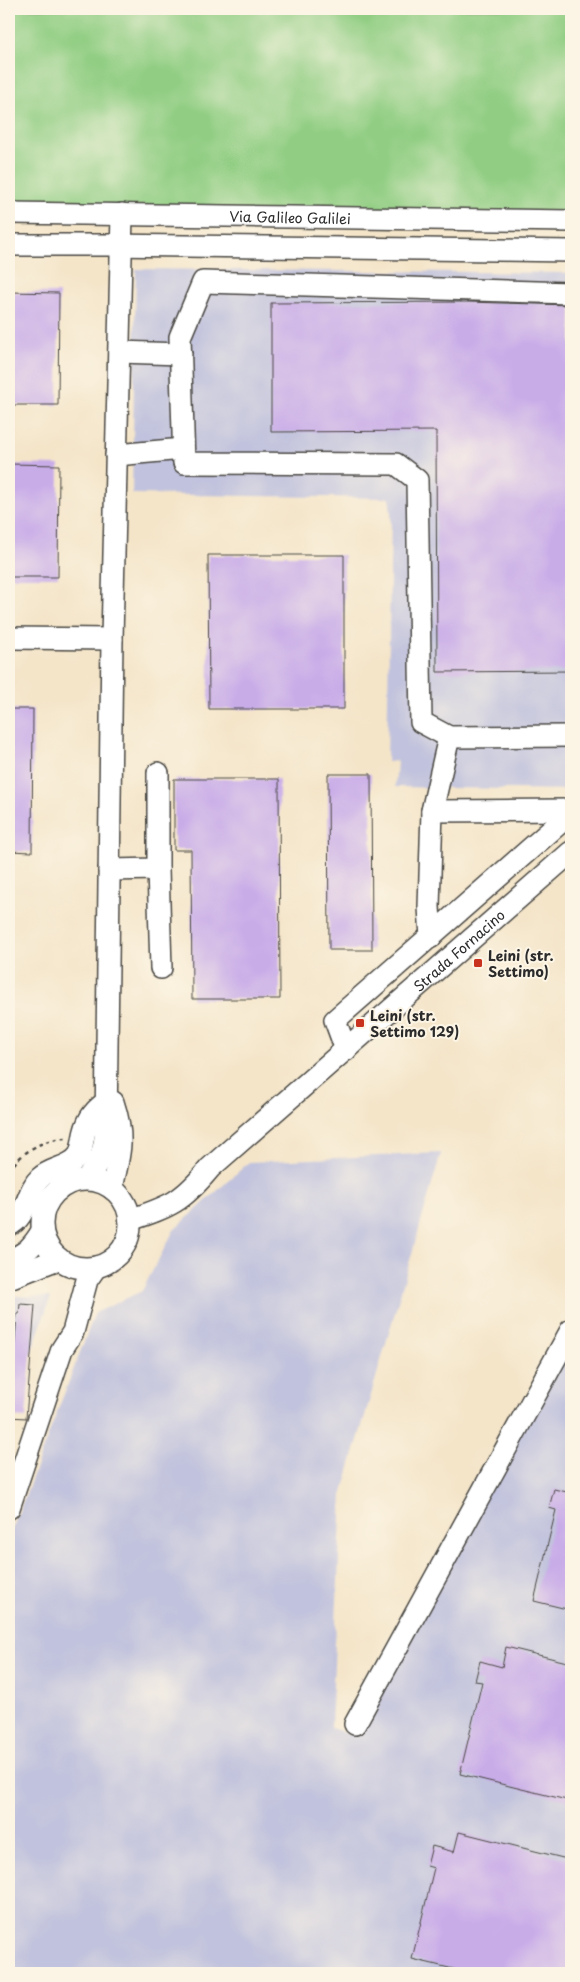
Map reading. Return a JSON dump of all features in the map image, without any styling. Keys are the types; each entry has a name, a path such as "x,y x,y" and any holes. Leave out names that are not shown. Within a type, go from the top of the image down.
{"street":[{"name":"Via Galileo Galilei","path":"16,213 378,220 571,221"},
{"path":"16,213 16,245 571,251"},
{"path":"86,1180 98,1165 104,1150 106,1102 112,639 122,214"},
{"path":"194,216 194,246"},
{"path":"378,220 378,248"},
{"path":"571,292 204,282 180,337 184,463 396,464 417,480 421,722 449,737 571,736"},
{"path":"119,352 181,354"},
{"path":"116,455 184,449"},
{"path":"9,638 112,639"},
{"path":"431,936 429,907 432,811 449,737"},
{"path":"158,773 161,968"},
{"path":"432,811 571,811"},
{"path":"346,1050 335,1020 571,811"},
{"name":"Strada Fornacino","path":"130,1220 169,1206 193,1189 210,1168 571,852"},
{"path":"109,870 158,869"},
{"path":"106,1080 122,1130 116,1192"},
{"path":"9,1225 19,1218 33,1186 40,1178 49,1171 68,1164 79,1156 90,1116 106,1102"},
{"name":"Strada Fornacino","path":"116,1192 135,1201 155,1200 210,1168"},
{"path":"9,1278 61,1261 80,1268 96,1268 108,1263 122,1250 129,1233 130,1220 127,1207 116,1192 99,1182 86,1180 71,1182 58,1190 47,1201 42,1215 42,1231 50,1251 61,1261 70,1279 72,1290 63,1330 62,1349"},
{"path":"9,1260 18,1257 32,1248 42,1231"},
{"path":"9,1508 62,1349 73,1332 87,1280 96,1268"},
{"path":"354,1724 571,1330"}],"path":[{"path":"9,1171 22,1157 37,1146 58,1139 72,1138"}],"shaded area":[{"path":"136,269 571,273 571,790 395,787 397,761 387,762 391,512 389,498 132,494"},
{"path":"441,1153 342,1495 331,1728 349,1734 571,1330 571,1973 333,1973 319,1970 318,1973 9,1973 9,1538 95,1313 142,1291 174,1230 249,1162"},
{"path":"9,1296 51,1297 9,1414"}],"green space":[{"path":"9,9 571,9 571,218 9,213"}],"building":[{"path":"9,292 59,293 58,405 9,405"},
{"path":"467,302 571,305 571,671 437,672 436,431 271,432 271,303"},
{"path":"9,464 59,465 58,577 9,577"},
{"path":"208,555 344,555 344,709 209,709"},
{"path":"9,709 33,709 32,852 9,851"},
{"path":"328,774 371,774 372,950 329,950"},
{"path":"174,779 279,779 280,999 192,999 191,850 174,850"},
{"path":"20,1304 35,1305 26,1418 9,1417 17,1314 19,1314"},
{"path":"554,1489 571,1493 571,1610 534,1601 556,1510 549,1508"},
{"path":"506,1647 571,1663 571,1801 460,1774 482,1682 475,1681 480,1661 502,1667"},
{"path":"459,1832 571,1860 571,1973 470,1973 412,1959 434,1868 427,1866 432,1846 454,1852"}],"place":[{"name":"Leini (str. Settimo)","path":"478,963"},
{"name":"Leini (str. Settimo 129)","path":"360,1023"}]}
